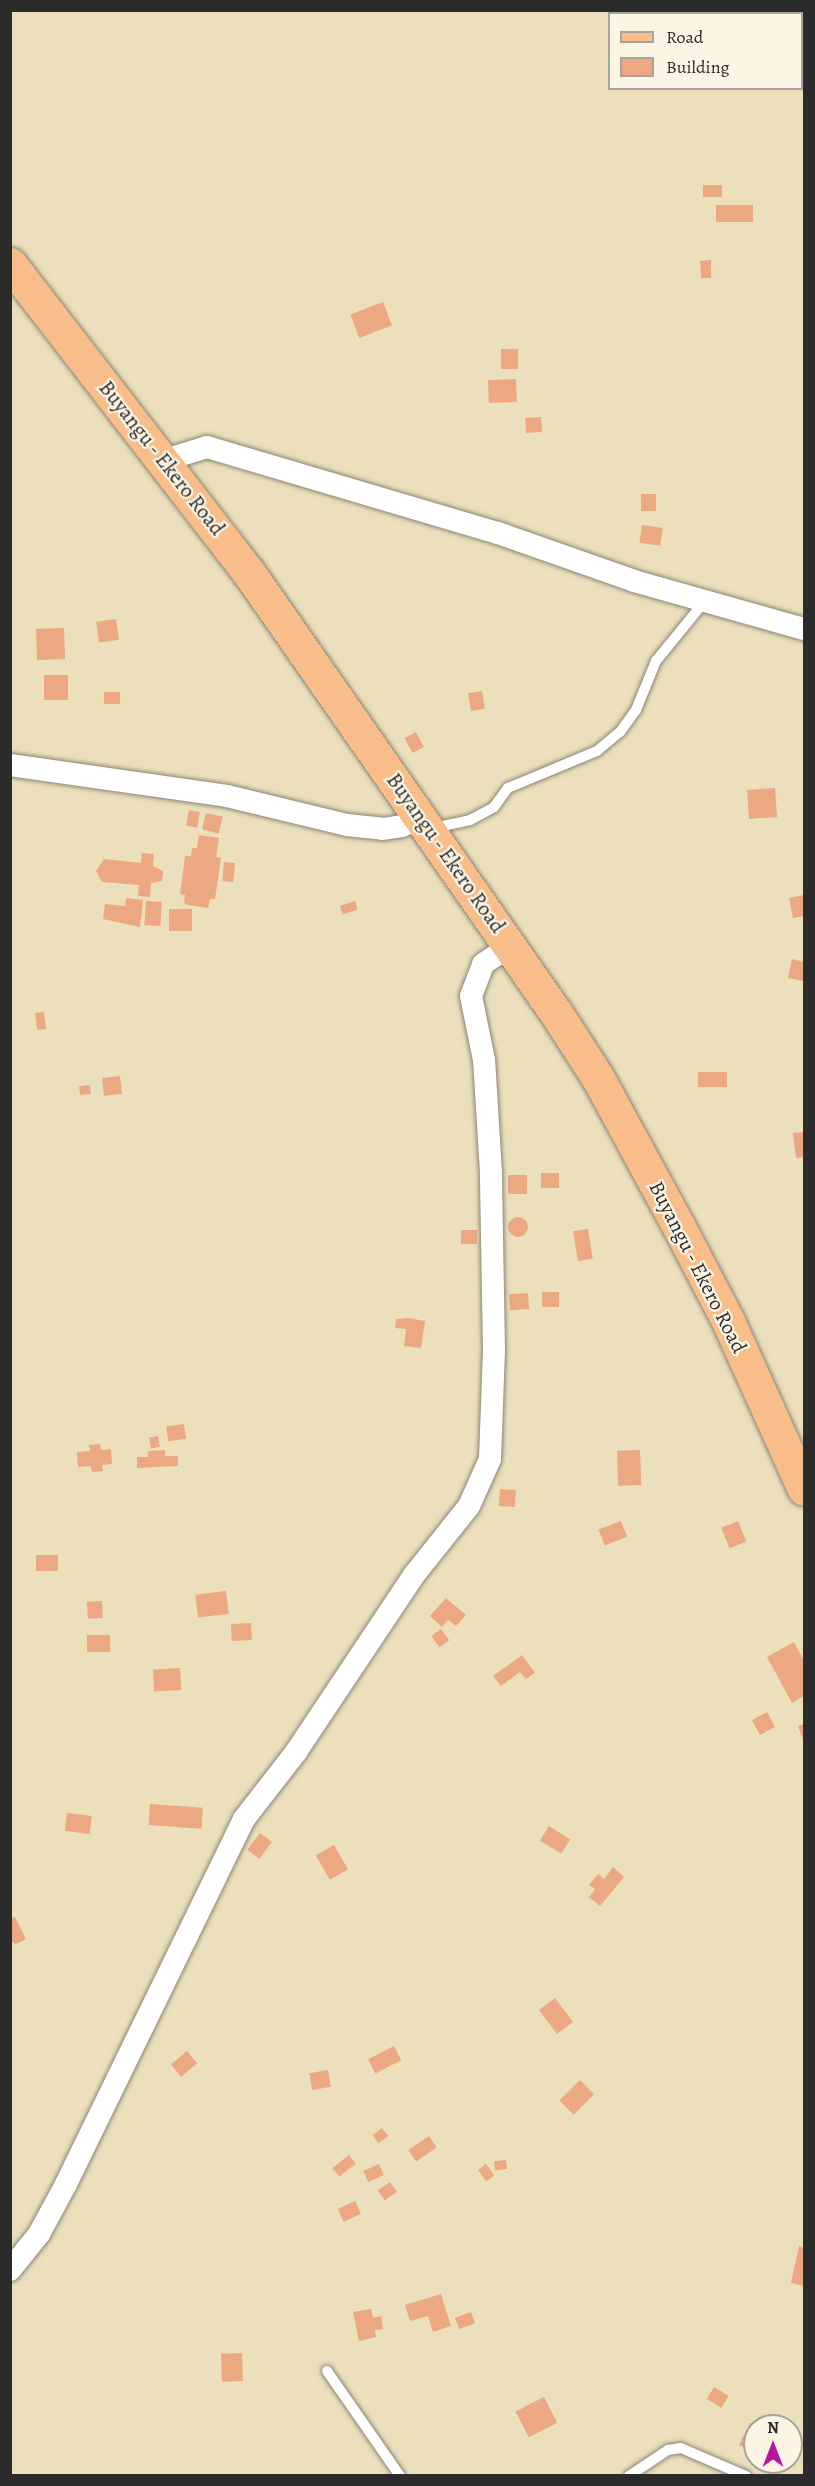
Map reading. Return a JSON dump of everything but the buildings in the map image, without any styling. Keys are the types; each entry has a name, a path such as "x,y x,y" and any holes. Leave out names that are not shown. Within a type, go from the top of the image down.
{"main road":[{"name":"Buyangu - Ekero Road","path":"10,264 165,460 426,823 598,1078 728,1322 804,1489"}],"street":[{"path":"165,460 207,447 451,518 634,581 804,629"},
{"path":"10,765 227,796 347,825 383,828 426,823"},
{"path":"10,2270 39,2234 66,2184 244,1819 296,1752 414,1575 469,1506 490,1459 494,1351 490,1162 484,1060 471,996 483,964 510,946"}],"lane":[{"path":"426,823 470,820 494,807 508,788 597,751 620,732 636,711 656,661 705,601"},
{"path":"327,2371 400,2475"},
{"path":"628,2475 668,2450 681,2448 746,2475"}]}
